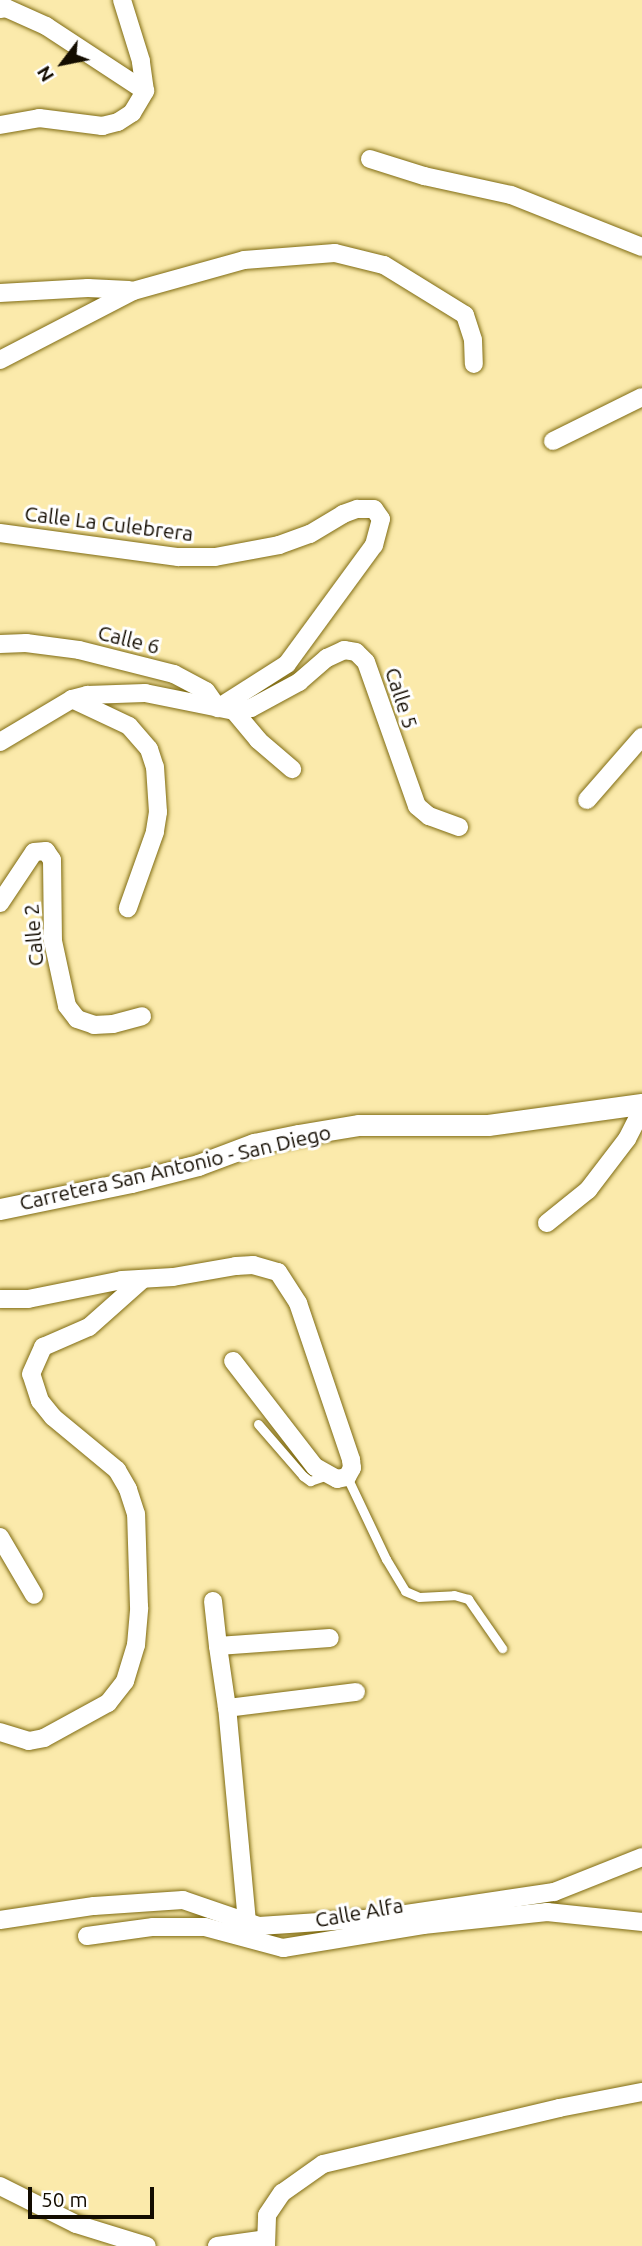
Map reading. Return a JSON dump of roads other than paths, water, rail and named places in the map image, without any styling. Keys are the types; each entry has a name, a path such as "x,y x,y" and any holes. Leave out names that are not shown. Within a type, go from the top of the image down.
{"street":[{"path":"0,125 39,118 102,127 118,122 132,113 145,91 141,61 122,0"},
{"path":"0,9 6,8 46,26 145,91"},
{"path":"370,159 424,176 510,195 642,247"},
{"path":"0,360 133,290 244,260 335,253 384,265 465,315 473,340 474,365"},
{"path":"0,293 88,288 133,290"},
{"path":"553,441 642,397"},
{"name":"Calle La Culebrera","path":"0,533 178,557 215,557 278,545 310,534 342,514 357,509 374,509 382,519 374,545 287,664 226,710"},
{"name":"Calle 6","path":"0,644 26,643 79,650 174,674 206,691 292,769"},
{"name":"Calle 5","path":"226,710 251,708 299,682 327,658 344,650 356,652 366,662 416,806 429,816 459,827"},
{"path":"0,742 72,699 113,692 145,693 226,710"},
{"path":"72,699 129,726 149,749 155,767 158,812 128,908"},
{"path":"587,800 642,737"},
{"name":"Calle 2","path":"0,903 34,852 46,852 52,860 53,941 67,1006 77,1018 94,1025 114,1024 142,1016"},
{"name":"Carretera San Antonio - San Diego","path":"0,1209 145,1179 198,1165 254,1144 359,1125 488,1125 642,1104"},
{"path":"547,1223 589,1190 627,1139 642,1110"},
{"path":"0,1299 28,1299 122,1280 142,1280 244,1266 278,1272 298,1303 351,1460 352,1468 347,1477 337,1479 315,1467 233,1362"},
{"path":"0,1732 29,1741 44,1738 108,1703 125,1681 136,1645 139,1607 136,1514 128,1489 117,1471 53,1416 40,1401 31,1374 43,1347 89,1327 142,1280"},
{"path":"0,1537 34,1595"},
{"path":"214,1601 247,1922"},
{"path":"218,1646 330,1638"},
{"path":"227,1708 356,1692"},
{"path":"0,1920 94,1906 183,1900 247,1922 272,1927 379,1918 554,1892 642,1857"},
{"name":"Calle Alfa","path":"87,1936 153,1927 205,1927 283,1948 423,1925 547,1912 642,1922"},
{"path":"217,2246 266,2242 267,2215 282,2193 323,2164 559,2108 642,2092"},
{"path":"0,2186 76,2224 147,2246"}],"lane":[{"path":"258,1424 303,1476 310,1481 327,1475"},
{"path":"347,1477 396,1579 405,1591 419,1597 454,1595 468,1600 502,1648"}]}
